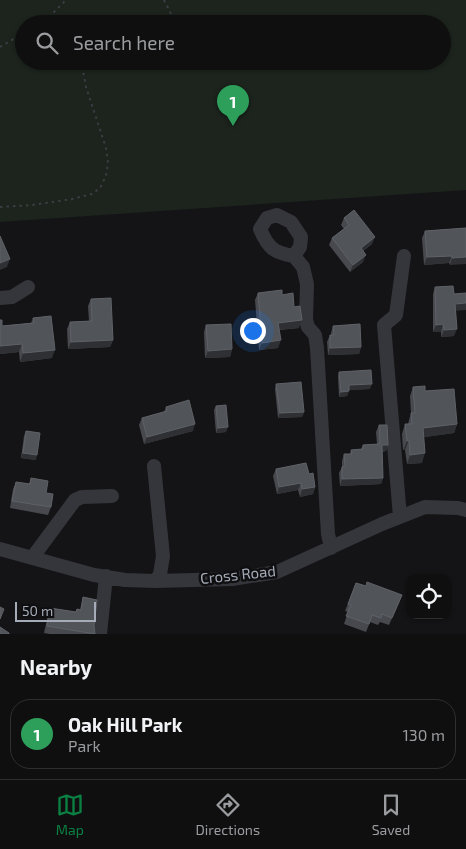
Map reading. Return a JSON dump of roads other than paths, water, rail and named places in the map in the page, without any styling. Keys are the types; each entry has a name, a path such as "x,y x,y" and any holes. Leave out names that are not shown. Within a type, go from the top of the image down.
{"street":[{"path":"294,256 303,268 307,284 306,320 308,327 315,335 317,348 328,534 332,548"},
{"path":"400,517 384,325 396,315 404,256"},
{"path":"0,298 12,297 28,287"},
{"path":"154,466 163,556 160,574 156,581"},
{"path":"32,558 75,500 82,497 112,496"},
{"name":"Cross Road","path":"0,550 125,580 156,581 232,578 277,572 425,507 466,510"},
{"path":"100,634 106,576"}],"place":[{"name":"Oak Hill Park","path":"233,126"}]}
